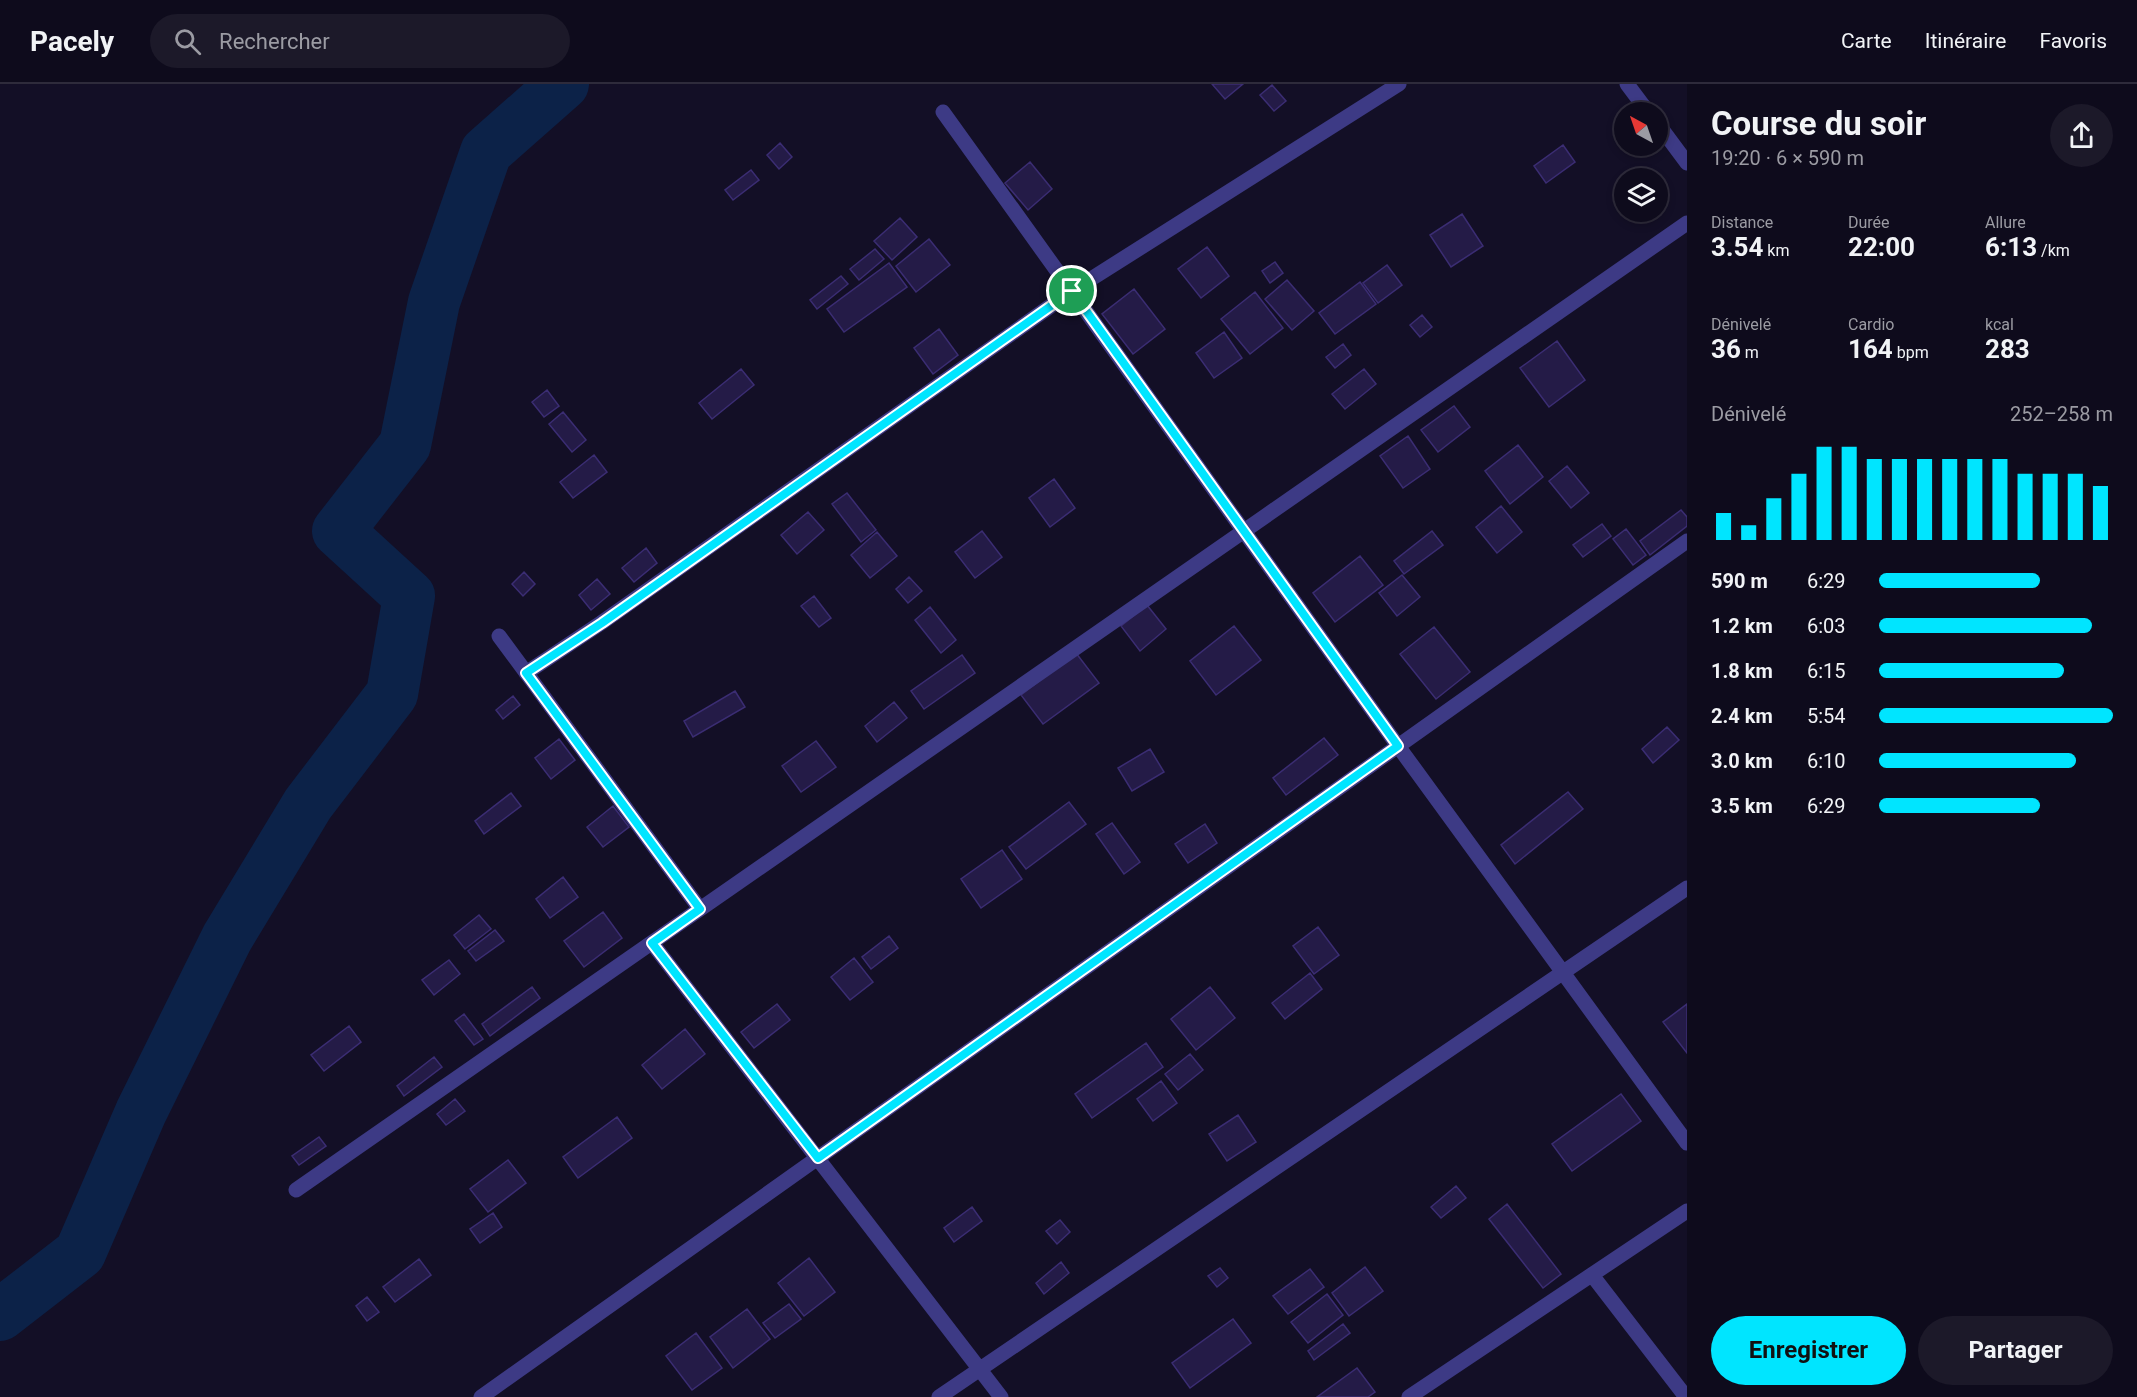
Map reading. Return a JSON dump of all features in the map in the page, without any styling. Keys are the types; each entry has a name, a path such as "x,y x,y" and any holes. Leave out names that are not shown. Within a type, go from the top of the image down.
{"street":[{"path":"526,673 602,623 1072,291 1399,84"},
{"path":"1627,84 1640,102"},
{"path":"944,112 1398,746 1687,1143"},
{"path":"1668,137 1687,163"},
{"path":"296,1190 1687,223"},
{"path":"481,1397 1687,541"},
{"path":"499,636 700,909"},
{"path":"939,1397 1687,888"},
{"path":"652,943 1000,1397"},
{"path":"1409,1397 1687,1211"},
{"path":"1592,1275 1686,1397"}],"building":[{"path":"1212,84 1243,84 1225,99"},
{"path":"1272,85 1286,101 1274,111 1260,95"},
{"path":"780,143 792,157 779,169 767,155"},
{"path":"1563,145 1575,162 1546,183 1534,166"},
{"path":"1030,162 1052,189 1028,210 1005,183"},
{"path":"751,170 759,180 733,200 725,190"},
{"path":"1462,214 1483,246 1451,267 1430,235"},
{"path":"900,218 917,237 892,260 874,241"},
{"path":"929,239 950,265 916,292 896,266"},
{"path":"1207,247 1229,276 1201,298 1178,269"},
{"path":"875,249 884,259 859,280 850,269"},
{"path":"1275,262 1283,273 1270,283 1262,271"},
{"path":"889,263 907,287 844,332 827,309"},
{"path":"1387,265 1402,285 1378,303 1363,283"},
{"path":"841,276 848,284 817,309 810,300"},
{"path":"1287,280 1314,311 1292,330 1265,299"},
{"path":"1360,282 1376,304 1335,334 1319,313"},
{"path":"1134,289 1165,329 1133,354 1102,314"},
{"path":"1255,292 1283,328 1250,354 1221,319"},
{"path":"1422,315 1432,327 1420,337 1410,325"},
{"path":"939,329 958,355 933,374 914,348"},
{"path":"1224,332 1242,358 1214,378 1196,353"},
{"path":"1557,341 1585,380 1549,407 1520,368"},
{"path":"1343,344 1351,355 1335,368 1326,357"},
{"path":"741,369 754,385 712,419 699,403"},
{"path":"1364,369 1376,384 1345,409 1332,394"},
{"path":"547,390 559,406 544,417 532,402"},
{"path":"1454,406 1470,427 1438,452 1421,430"},
{"path":"563,412 586,440 572,452 549,424"},
{"path":"1408,436 1430,469 1403,488 1380,456"},
{"path":"1518,445 1543,477 1510,504 1485,471"},
{"path":"594,455 607,472 573,498 560,482"},
{"path":"1567,466 1589,493 1571,508 1549,481"},
{"path":"1054,479 1075,508 1050,527 1029,498"},
{"path":"847,493 876,530 861,542 832,504"},
{"path":"1501,506 1522,532 1497,553 1476,527"},
{"path":"1681,510 1687,517 1687,526 1650,555 1640,541"},
{"path":"808,512 824,530 797,554 781,535"},
{"path":"1602,524 1611,536 1583,557 1573,545"},
{"path":"1626,529 1646,555 1633,565 1613,539"},
{"path":"982,531 1002,557 975,578 955,552"},
{"path":"1432,531 1443,545 1404,574 1394,561"},
{"path":"877,532 897,556 870,578 851,555"},
{"path":"646,548 657,563 634,582 622,568"},
{"path":"1360,556 1383,585 1335,622 1313,593"},
{"path":"524,572 535,584 523,596 512,584"},
{"path":"1402,575 1420,597 1397,616 1379,593"},
{"path":"909,577 922,591 908,603 896,589"},
{"path":"597,579 610,594 591,610 579,595"},
{"path":"814,596 831,618 819,627 801,606"},
{"path":"1147,605 1166,629 1140,651 1121,626"},
{"path":"930,607 956,640 941,653 915,620"},
{"path":"1234,626 1261,660 1216,695 1190,661"},
{"path":"1434,627 1470,672 1436,699 1400,654"},
{"path":"1076,653 1099,683 1043,724 1021,695"},
{"path":"962,655 975,673 924,709 911,691"},
{"path":"735,691 745,707 693,737 684,721"},
{"path":"513,696 520,705 503,719 496,710"},
{"path":"894,702 907,718 877,742 865,726"},
{"path":"1667,727 1679,740 1653,763 1642,749"},
{"path":"1324,738 1338,755 1286,795 1273,778"},
{"path":"559,739 575,760 551,779 535,758"},
{"path":"816,741 836,767 801,792 782,766"},
{"path":"1150,749 1164,772 1132,791 1118,768"},
{"path":"1568,792 1583,809 1515,864 1501,845"},
{"path":"511,793 521,806 484,834 475,821"},
{"path":"1069,802 1086,824 1026,869 1009,847"},
{"path":"613,806 629,827 603,847 587,827"},
{"path":"1112,823 1140,862 1124,874 1096,834"},
{"path":"1205,824 1217,843 1188,863 1175,844"},
{"path":"1002,850 1022,879 981,908 961,879"},
{"path":"563,877 578,897 550,918 536,899"},
{"path":"603,912 622,938 584,967 564,941"},
{"path":"479,915 491,929 465,949 454,935"},
{"path":"1318,927 1339,955 1314,974 1293,946"},
{"path":"495,930 504,941 476,961 468,951"},
{"path":"889,936 898,948 871,969 862,957"},
{"path":"854,958 873,982 850,1000 831,977"},
{"path":"449,960 460,974 434,995 422,980"},
{"path":"1310,973 1322,989 1285,1019 1272,1003"},
{"path":"532,987 540,998 490,1036 482,1024"},
{"path":"1210,987 1235,1018 1196,1050 1171,1019"},
{"path":"777,1004 790,1020 754,1048 741,1032"},
{"path":"1687,1004 1687,1053 1663,1022"},
{"path":"464,1014 483,1039 474,1045 455,1021"},
{"path":"349,1026 361,1042 324,1071 311,1055"},
{"path":"685,1029 705,1054 662,1089 642,1065"},
{"path":"1146,1043 1163,1067 1092,1118 1075,1094"},
{"path":"1190,1054 1203,1070 1178,1090 1165,1074"},
{"path":"434,1057 442,1067 404,1096 397,1086"},
{"path":"1161,1081 1177,1103 1153,1121 1137,1099"},
{"path":"1621,1094 1641,1121 1572,1171 1552,1144"},
{"path":"455,1099 465,1111 446,1125 437,1114"},
{"path":"1238,1115 1256,1142 1227,1161 1209,1134"},
{"path":"617,1117 632,1138 578,1178 563,1157"},
{"path":"319,1137 326,1146 299,1165 292,1156"},
{"path":"508,1160 526,1183 488,1212 470,1189"},
{"path":"1456,1186 1466,1198 1441,1218 1431,1207"},
{"path":"1507,1204 1561,1274 1543,1288 1489,1219"},
{"path":"972,1207 982,1221 954,1242 944,1228"},
{"path":"493,1213 502,1227 480,1243 470,1229"},
{"path":"1060,1220 1070,1232 1057,1244 1046,1231"},
{"path":"809,1258 835,1292 804,1316 778,1283"},
{"path":"419,1259 431,1275 395,1302 383,1287"},
{"path":"1061,1262 1069,1273 1044,1294 1036,1283"},
{"path":"1365,1267 1383,1291 1349,1316 1332,1293"},
{"path":"1220,1268 1228,1278 1217,1287 1208,1276"},
{"path":"1310,1269 1324,1287 1288,1314 1273,1296"},
{"path":"1327,1294 1343,1315 1308,1343 1291,1322"},
{"path":"367,1297 379,1312 367,1321 356,1306"},
{"path":"789,1304 801,1319 775,1338 763,1323"},
{"path":"747,1309 770,1339 733,1368 710,1337"},
{"path":"1233,1319 1251,1343 1190,1388 1172,1363"},
{"path":"1343,1324 1350,1333 1314,1360 1308,1351"},
{"path":"696,1333 722,1368 692,1390 666,1356"},
{"path":"1357,1368 1375,1392 1368,1397 1317,1397"}],"waterway":[{"path":"0,1315 80,1253 141,1112 227,938 308,804 392,694 409,596 338,531 405,445 434,302 486,152 563,84"}],"route":[{"path":"1072,291 1398,746 818,1158 652,943 700,909 526,673 602,623 1072,291"}]}
